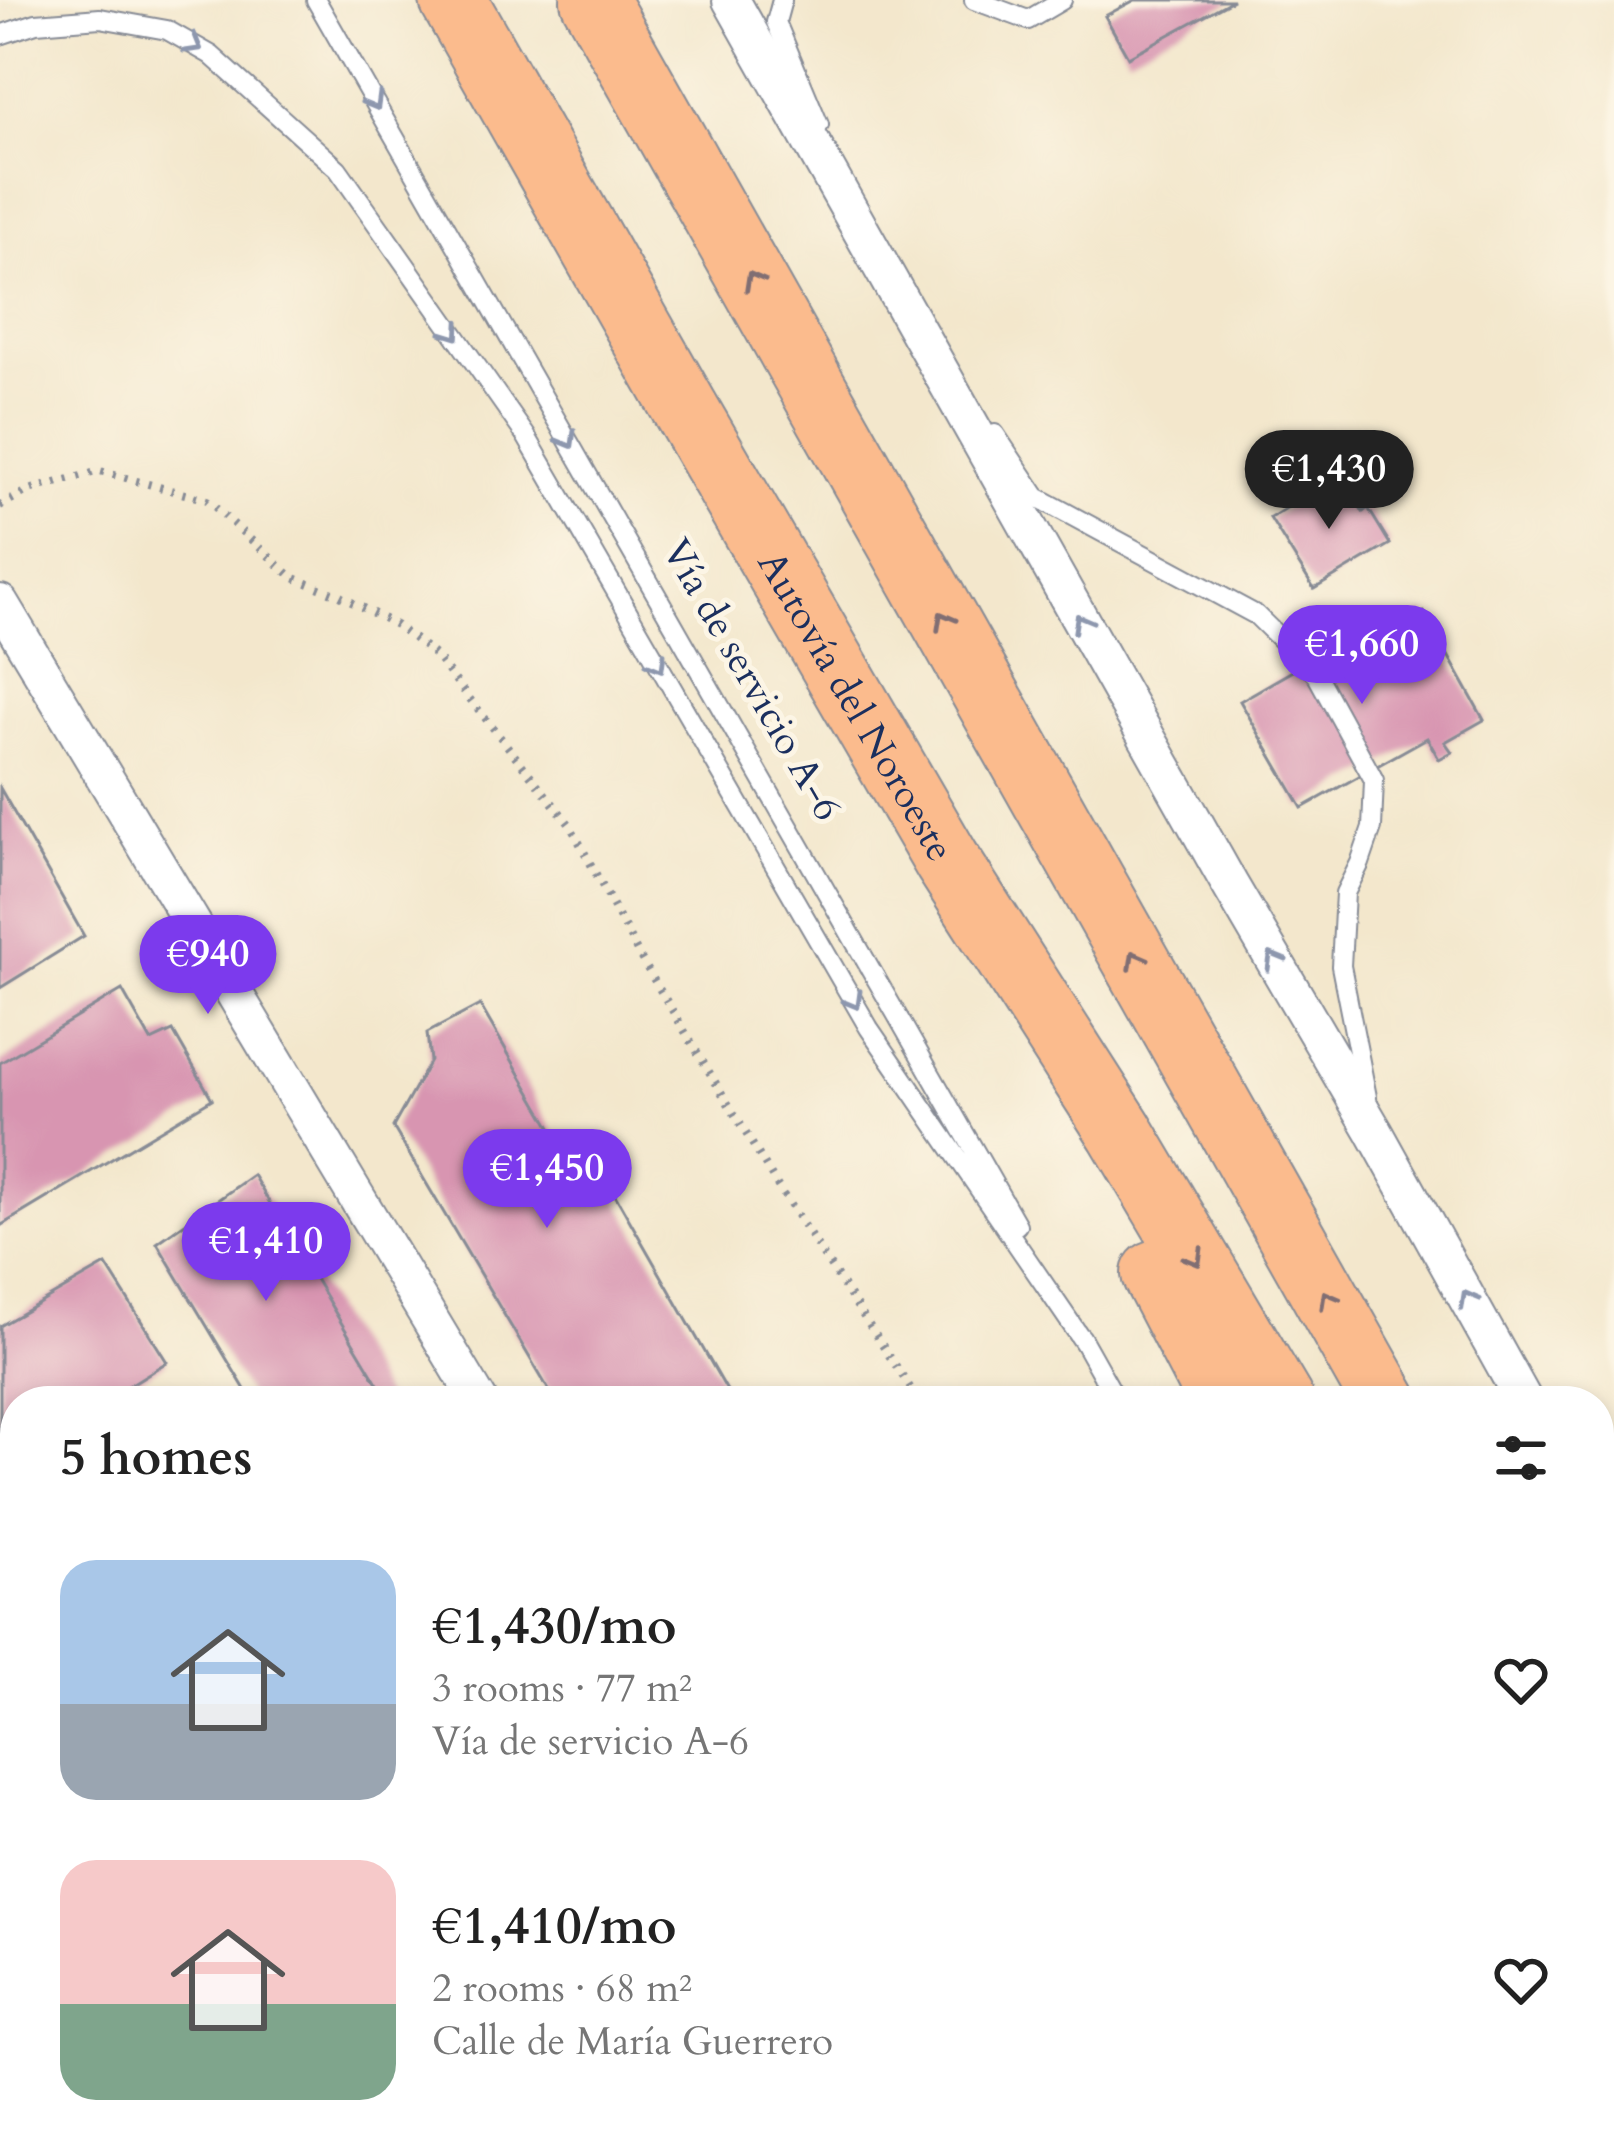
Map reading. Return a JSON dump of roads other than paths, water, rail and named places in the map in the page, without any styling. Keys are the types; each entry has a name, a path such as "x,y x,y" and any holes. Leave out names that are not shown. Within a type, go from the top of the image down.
{"highway":[{"path":"427,0 701,485 987,975 1176,1310 1214,1386"},
{"name":"Autovía del Noroeste","path":"453,0 947,861 1120,1131 1271,1386"},
{"path":"594,0 1377,1386"},
{"path":"1176,1310 1230,1386"}],"street":[{"path":"731,0 1517,1386"},
{"path":"0,603 470,1386"}],"lane":[{"name":"Vía de servicio A-6","path":"316,0 1108,1386"},
{"path":"782,0 776,22 874,256 1037,497 1256,615 1316,674 1374,780 1372,828 1346,893 1341,966 1374,1131"},
{"path":"974,0 1028,20 1062,0"},
{"path":"0,34 35,23 100,18 167,30 211,55 338,169 526,436 869,1028 1084,1344"}]}
